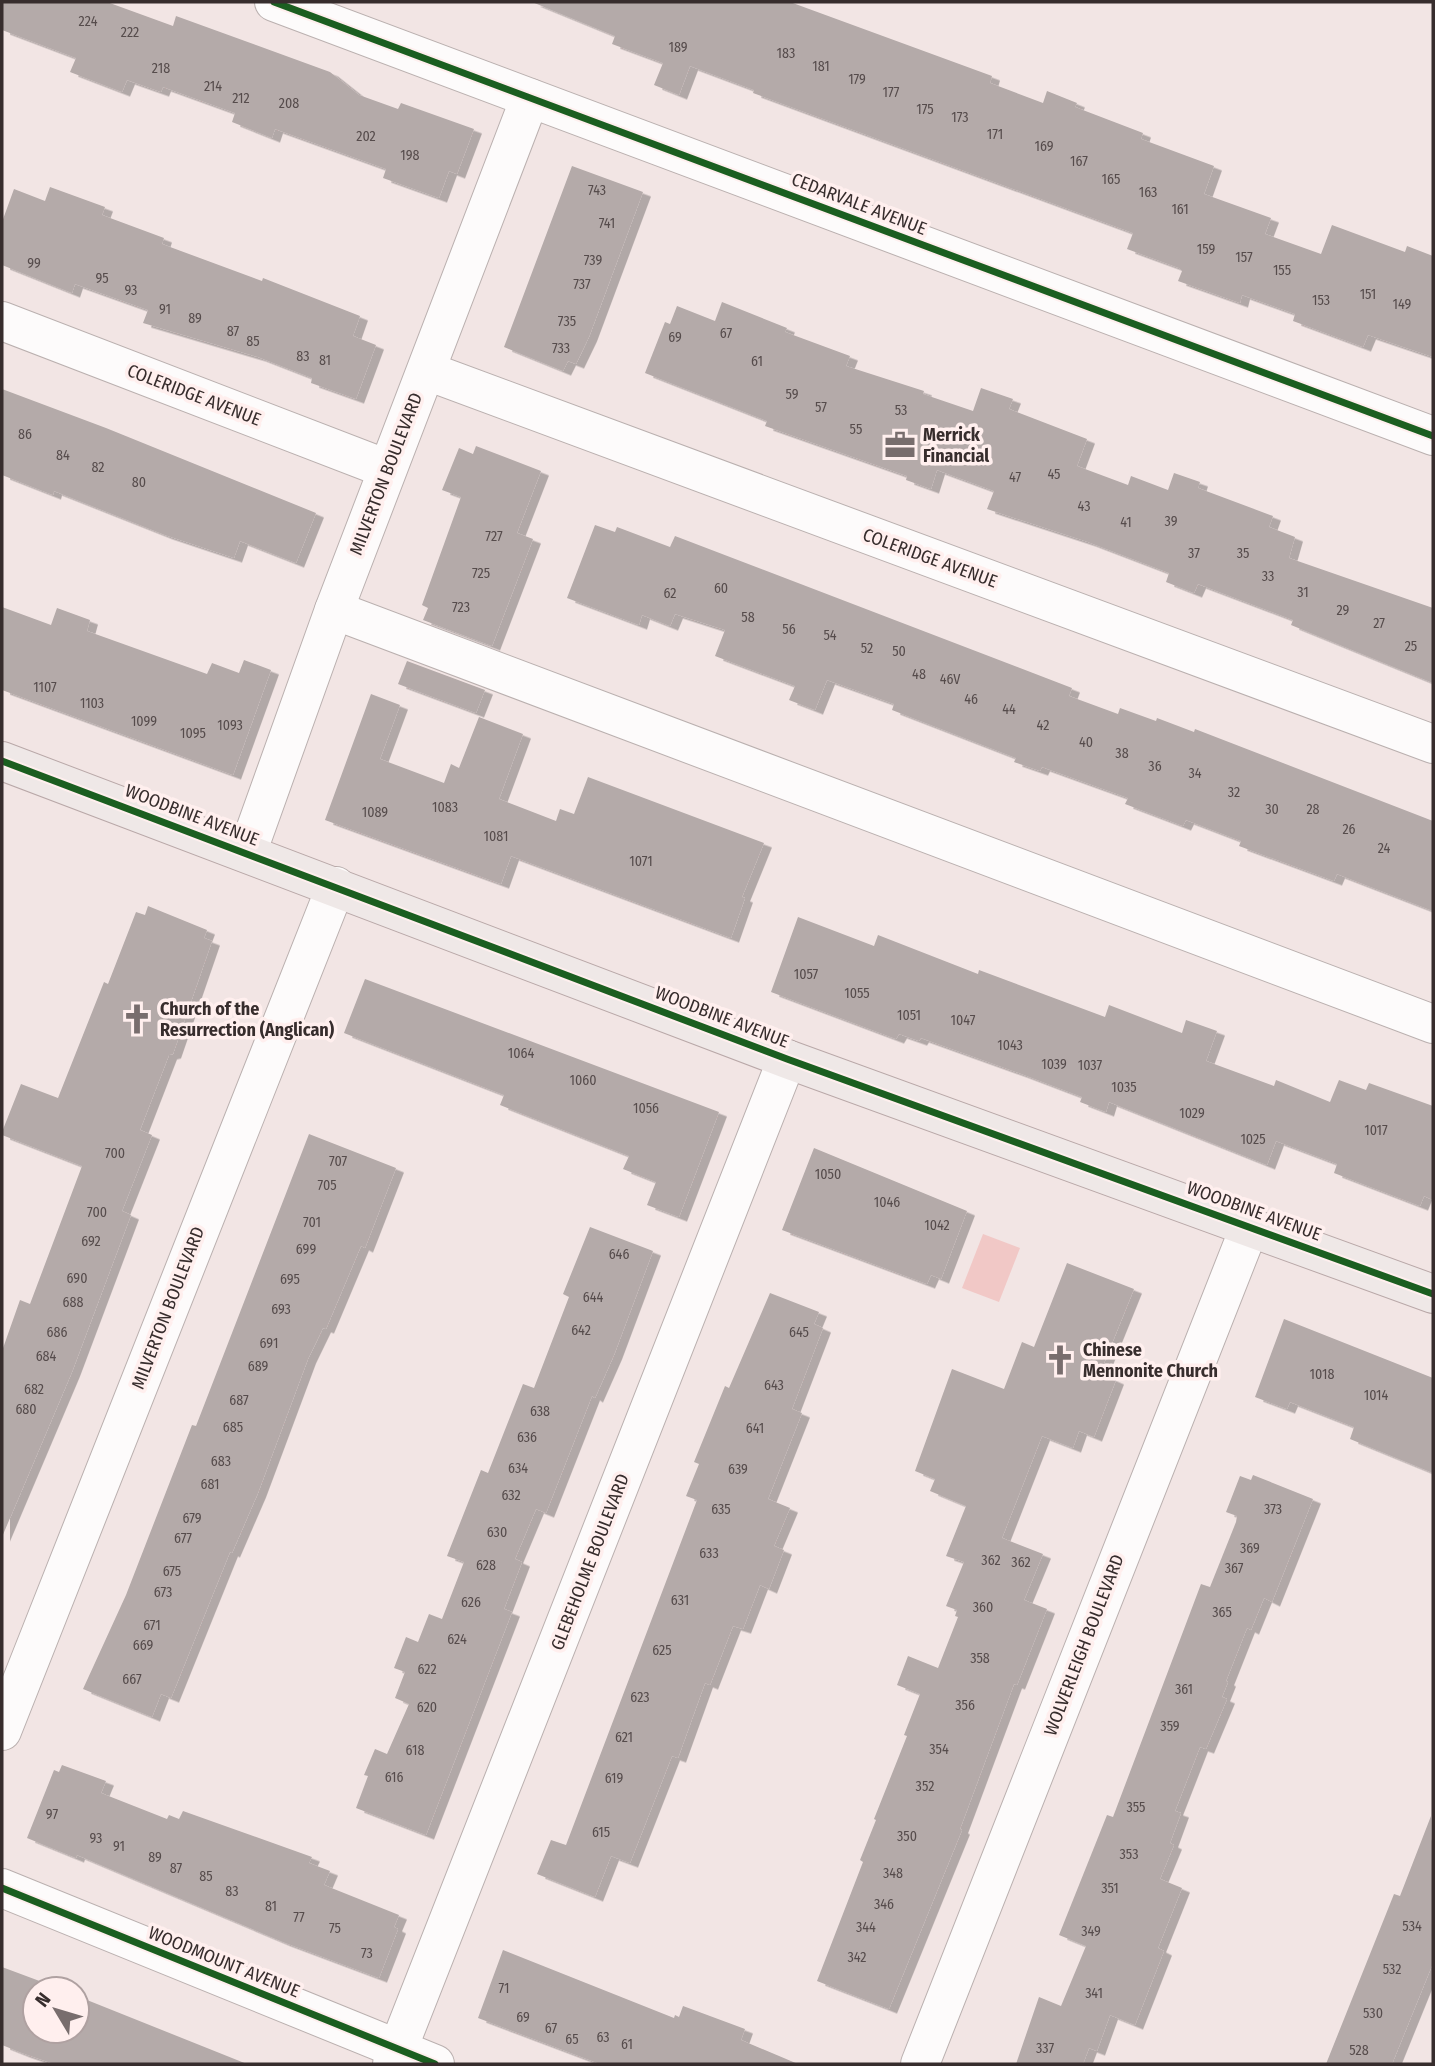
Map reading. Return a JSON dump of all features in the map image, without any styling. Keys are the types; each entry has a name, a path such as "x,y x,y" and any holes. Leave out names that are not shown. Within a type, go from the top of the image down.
{"main road":[{"name":"WOODBINE AVENUE","path":"2,761 787,1059 1433,1294"}],"street":[{"name":"CEDARVALE AVENUE","path":"274,2 1433,436"},
{"name":"MILVERTON BOULEVARD","path":"247,853 334,610 530,98"},
{"name":"COLERIDGE AVENUE","path":"2,321 387,469"},
{"name":"COLERIDGE AVENUE","path":"427,371 1433,744"},
{"path":"334,610 1433,1024"},
{"name":"MILVERTON BOULEVARD","path":"2,1731 336,886"},
{"name":"GLEBEHOLME BOULEVARD","path":"395,2057 787,1059"},
{"name":"WOLVERLEIGH BOULEVARD","path":"920,2064 1250,1226"},
{"name":"WOODMOUNT AVENUE","path":"2,1888 395,2057 435,2064"}],"shaded area":[{"path":"983,1234 1020,1248 999,1302 962,1288"}],"building":[{"path":"2,2 107,2 173,26 176,16 330,72 359,95 398,109 401,103 474,129 457,174 449,171 439,198 383,178 386,169 275,129 272,138 232,122 235,113 163,87 161,92 127,80 122,92 70,72 76,58 2,30"},
{"path":"532,2 790,2 992,76 990,83 1043,103 1047,91 1077,103 1075,107 1143,133 1141,139 1214,166 1204,194 1271,218 1265,234 1321,254 1332,225 1405,252 1407,246 1433,256 1433,357 1368,335 1363,347 1293,321 1295,314 1242,295 1240,303 1178,281 1182,271 1179,268 1127,249 1133,233 753,93 754,90 690,66 679,95 654,85 663,63 612,44 615,36"},
{"path":"572,166 643,192 589,337 576,364 568,361 563,371 504,347"},
{"path":"50,187 105,207 102,215 164,238 162,244 262,281 263,278 360,316 353,336 376,345 356,399 311,383 312,378 258,357 143,323 148,310 75,284 72,293 2,265 2,222 14,189 45,201"},
{"path":"722,302 787,328 785,332 850,356 846,366 924,391 923,394 973,411 981,388 1013,399 1009,409 1087,439 1077,466 1128,485 1131,476 1168,490 1174,473 1200,482 1198,488 1273,516 1269,527 1295,537 1289,558 1433,608 1433,683 1291,625 1293,620 1198,584 1194,593 1166,582 1169,573 1088,542 987,509 994,491 937,470 931,489 906,480 907,476 765,426 767,421 645,373 665,322 670,324 677,306 715,321"},
{"path":"2,389 316,513 296,563 240,541 234,558 165,535 54,491 53,495 2,475"},
{"path":"476,446 541,471 517,533 533,539 492,646 423,620 428,608 422,605 461,497 442,490 459,448 473,454"},
{"path":"595,525 615,532 617,527 670,547 675,536 1072,688 1069,696 1118,714 1120,708 1194,732 1195,729 1433,821 1433,911 1337,874 1334,881 1239,846 1241,841 1186,820 1183,826 1125,804 1128,798 1042,767 1040,771 1014,762 1016,758 892,710 894,704 827,680 815,710 789,700 795,686 715,656 725,630 675,614 670,626 642,615 639,625 567,598"},
{"path":"2,607 51,625 57,608 90,620 87,631 207,674 212,663 239,673 244,660 271,670 233,775 2,690"},
{"path":"407,661 485,690 476,713 398,684"},
{"path":"371,694 400,705 380,759 444,783 451,764 459,768 479,717 523,734 499,799 556,821 560,809 574,814 588,777 764,843 742,897 745,898 731,938 511,856 501,884 325,820"},
{"path":"148,906 207,930 204,938 212,941 173,1054 169,1055 140,1130 152,1135 122,1211 131,1215 72,1372 2,1537 2,1351 20,1300 30,1304 82,1166 2,1135 2,1132 21,1084 58,1098 104,982 108,984 136,912 145,915"},
{"path":"798,917 874,946 878,935 978,974 979,970 1105,1017 1109,1005 1182,1033 1186,1020 1217,1031 1206,1061 1274,1086 1276,1080 1330,1102 1339,1080 1366,1090 1369,1083 1433,1106 1433,1200 1424,1196 1420,1206 1334,1173 1337,1164 1276,1141 1267,1165 1109,1102 1106,1112 1080,1102 1082,1097 1019,1073 921,1038 919,1041 899,1034 896,1039 771,992"},
{"path":"365,979 719,1112 679,1217 647,1205 656,1182 623,1169 629,1156 500,1105 504,1095 344,1033"},
{"path":"309,1134 396,1168 365,1248 361,1246 326,1329 323,1328 308,1359 258,1493 232,1553 230,1552 171,1698 161,1694 152,1717 83,1689 126,1595 192,1425 196,1426"},
{"path":"814,1148 967,1211 941,1279 931,1275 927,1284 782,1230"},
{"path":"590,1227 653,1251 614,1355 595,1398 592,1396 546,1513 536,1509 515,1559 522,1562 504,1609 512,1612 426,1835 356,1808 368,1776 364,1775 375,1749 387,1754 409,1704 395,1698 405,1672 394,1668 406,1637 418,1642 429,1614 442,1619 464,1562 447,1556 481,1470 488,1473 523,1384 534,1388 569,1297 563,1294"},
{"path":"1067,1263 1134,1289 1100,1373 1116,1380 1094,1437 1079,1431 1073,1448 1042,1436 1002,1538 1043,1554 1024,1600 1047,1609 1017,1685 1014,1684 960,1829 962,1830 889,2009 817,1981 863,1862 860,1860 920,1694 897,1685 908,1656 938,1668 958,1617 955,1616 957,1610 946,1606 964,1562 946,1556 966,1506 930,1491 935,1479 915,1471 952,1369 1004,1389 1022,1342 1034,1347"},
{"path":"770,1293 819,1312 814,1324 823,1328 792,1409 802,1413 768,1499 790,1508 774,1546 784,1550 769,1589 760,1585 743,1629 733,1626 710,1685 705,1683 678,1758 672,1756 630,1863 611,1856 595,1897 537,1874 551,1840 566,1845 697,1500 686,1496 699,1464 694,1462 725,1386 729,1388"},
{"path":"1284,1319 1433,1378 1433,1473 1350,1439 1354,1427 1290,1402 1287,1409 1255,1397"},
{"path":"1253,1475 1313,1499 1272,1602 1264,1598 1251,1630 1247,1628 1226,1681 1228,1682 1222,1697 1227,1699 1206,1749 1200,1747 1175,1811 1181,1813 1170,1843 1174,1845 1160,1879 1182,1888 1158,1948 1164,1951 1135,2025 1110,2015 1097,2051 1089,2048 1083,2064 1016,2064 1039,1997 1061,2006 1086,1946 1059,1935 1107,1815 1113,1817 1201,1584 1210,1587 1236,1522 1237,1516 1226,1512 1240,1476 1251,1480"},
{"path":"62,1765 106,1781 101,1793 167,1819 169,1815 179,1819 183,1811 312,1857 309,1863 330,1871 324,1885 399,1915 394,1927 398,1929 379,1978 283,1942 77,1855 76,1858 27,1838 54,1770 59,1772"},
{"path":"1431,1816 1433,1963 1392,2064 1326,2064 1394,1894 1400,1896"},
{"path":"503,1950 674,2018 675,2015 679,2017 683,2006 745,2029 741,2040 798,2064 600,2064 478,2018"},
{"path":"2,1967 23,1975 21,1975 21,2045 91,2045 91,2002 247,2064 54,2064 2,2045"}],"cycle path":[{"path":"274,2 1433,436"},
{"path":"2,761 787,1059 1433,1294"},
{"path":"2,1888 435,2064"}],"place":[{"name":"Merrick Financial","path":"900,445"},
{"name":"Church of the Resurrection (Anglican)","path":"137,1019"},
{"name":"Chinese Mennonite Church","path":"1060,1360"}]}
